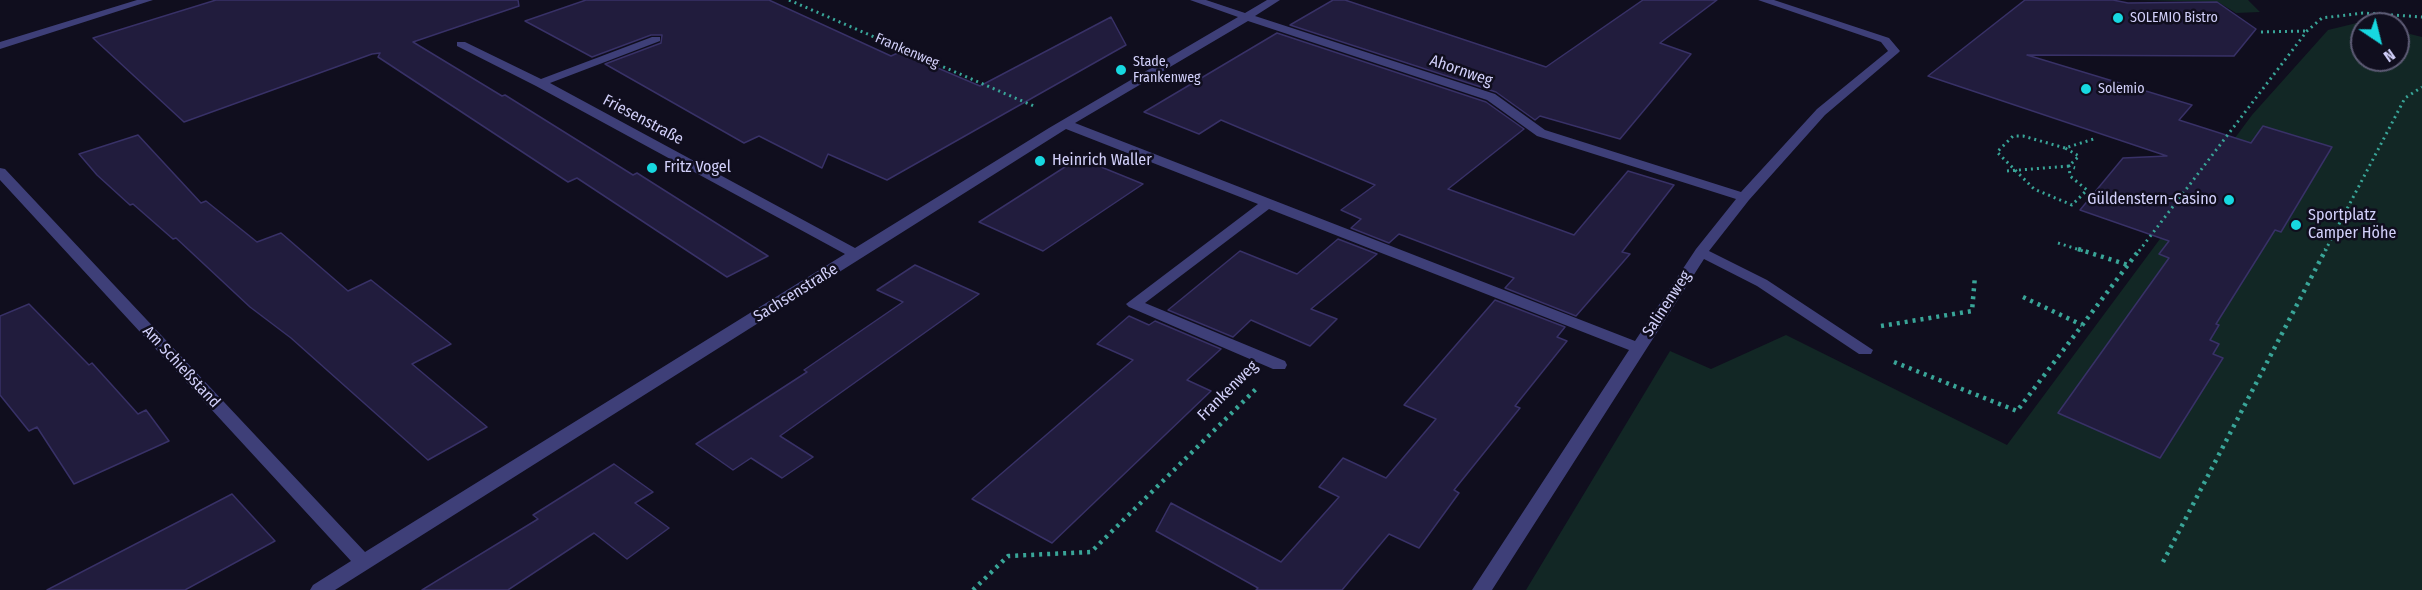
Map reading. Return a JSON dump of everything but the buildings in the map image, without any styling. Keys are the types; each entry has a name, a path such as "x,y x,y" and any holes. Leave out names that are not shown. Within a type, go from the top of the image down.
{"street":[{"path":"0,46 148,0"},
{"name":"Ahornweg","path":"1195,0 1491,97 1541,133 1743,197"},
{"name":"Sachsenstraße","path":"320,590 1065,124 1275,0"},
{"name":"Salinenweg","path":"1482,590 1701,252 1743,197 1821,112 1894,51 1885,40 1763,0"},
{"path":"540,83 656,39"},
{"name":"Friesenstraße","path":"461,44 540,83 857,255"},
{"path":"1065,124 1265,205 1638,348"},
{"name":"Am Schießstand","path":"0,172 363,562"},
{"name":"Frankenweg","path":"1265,205 1134,304 1280,365"},
{"path":"1701,252 1762,283 1865,350"}],"path":[{"name":"Frankenweg","path":"789,0 1037,108"},
{"path":"1865,350 2017,411 2307,31 2322,18 2363,13 2422,17"},
{"path":"2261,32 2307,31"},
{"path":"2163,562 2405,98 2422,87"},
{"path":"2013,136 2036,138 2066,148 2079,156 2069,166 2070,176 2087,190 2072,205 2034,189 1997,152 2013,136"},
{"path":"2066,148 2097,138"},
{"path":"2007,171 2069,166 2075,168"},
{"path":"2058,243 2128,265"},
{"path":"1839,333 1972,311 1975,276"},
{"path":"2023,297 2083,325"},
{"name":"Frankenweg","path":"973,590 1008,556 1091,552 1280,365"}],"green space":[{"path":"2137,0 2248,0 2260,12 2236,13 2218,2"},
{"name":"Sportplatz Camper Höhe","path":"2350,25 2350,72 2410,72 2410,34 2422,37 2422,590 1526,590 1670,351 1711,369 1786,335 2007,445 2252,115 2328,30"}],"place":[{"name":"SOLEMIO Bistro","path":"2118,18"},
{"name":"Stade, Frankenweg","path":"1121,70"},
{"name":"Solemio","path":"2086,89"},
{"name":"Heinrich Waller","path":"1040,161"},
{"name":"Fritz Vogel","path":"652,168"},
{"name":"Güldenstern-Casino","path":"2229,200"},
{"name":"Sportplatz Camper Höhe","path":"2296,225"}]}
